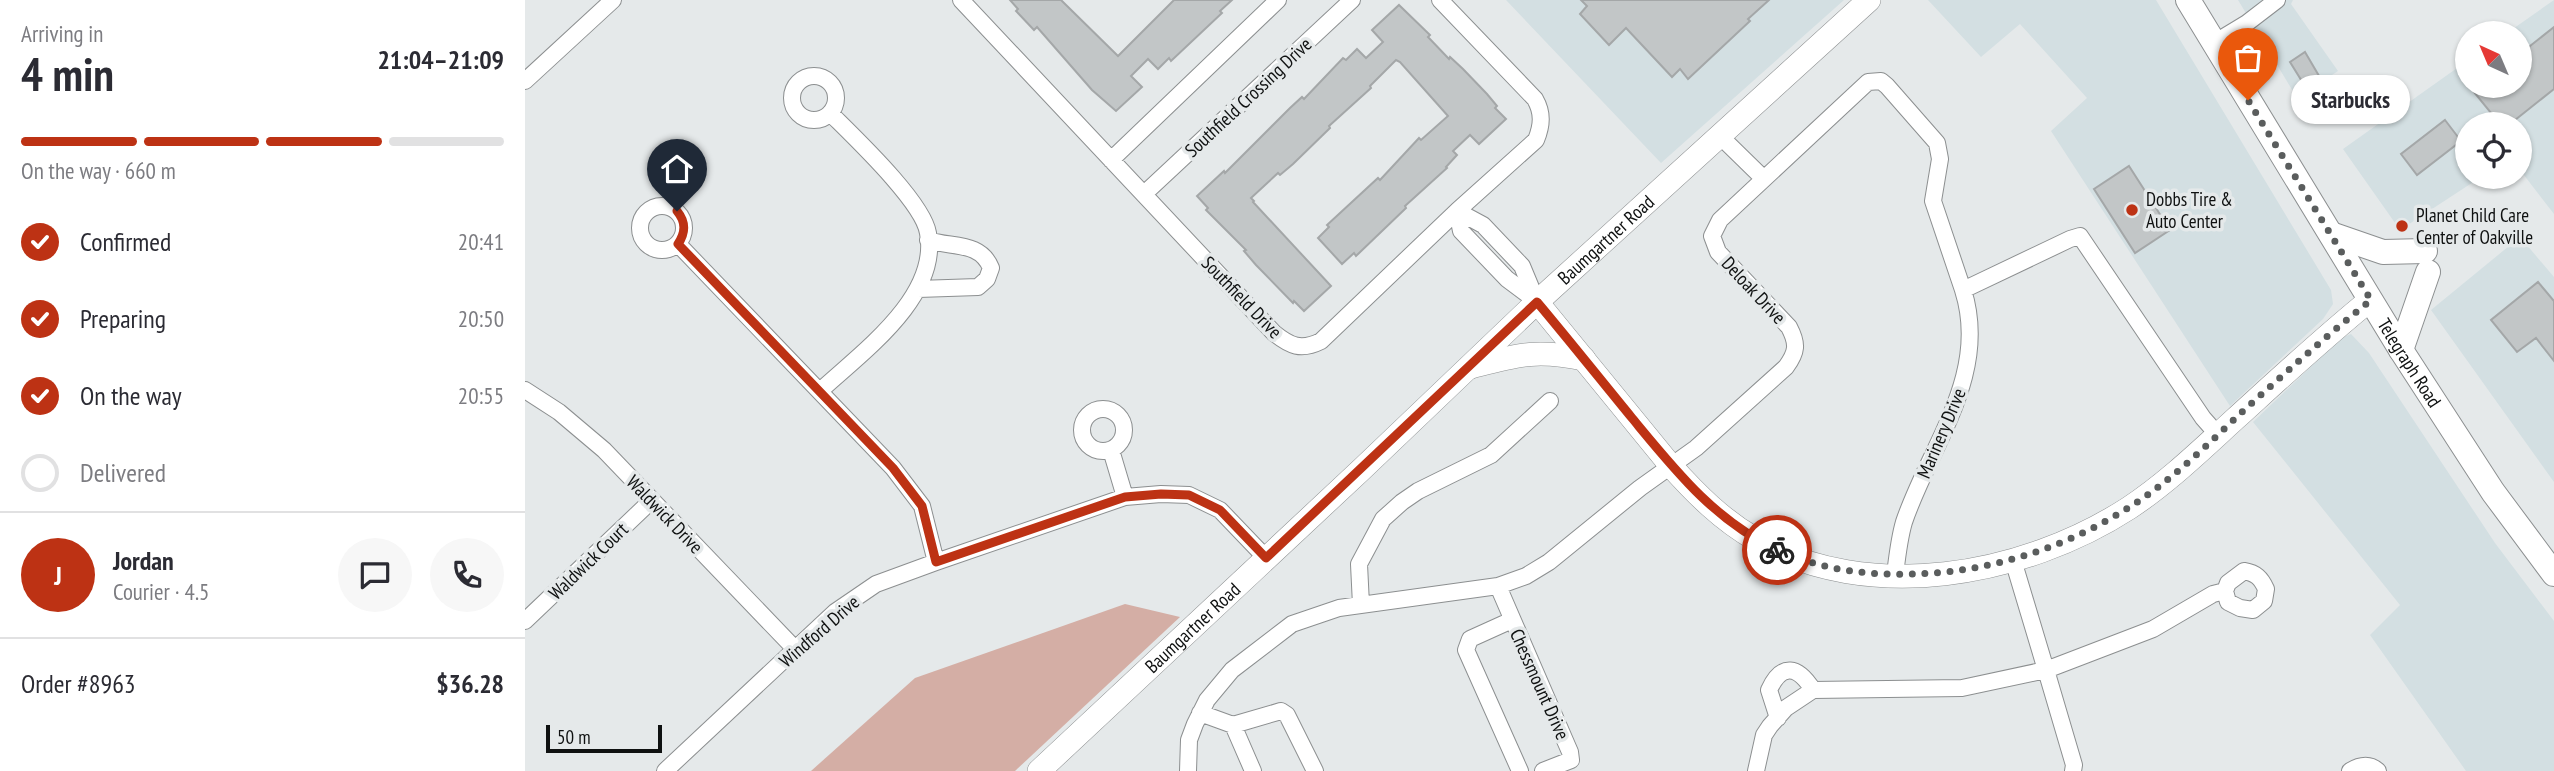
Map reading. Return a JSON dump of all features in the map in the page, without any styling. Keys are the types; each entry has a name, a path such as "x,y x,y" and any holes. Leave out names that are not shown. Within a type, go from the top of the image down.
{"main road":[{"name":"Telegraph Road","path":"2188,0 2401,350 2493,492 2554,574"},
{"path":"2331,234 2383,252 2426,261 2401,350"}],"street":[{"path":"525,81 613,0"},
{"name":"Southfield Drive","path":"961,0 1273,333 1298,348 1310,347 1321,341 1536,140 1541,119 1540,108 1535,99 1440,0"},
{"path":"1111,160 1278,0"},
{"name":"Southfield Crossing Drive","path":"1145,194 1352,0"},
{"name":"Baumgartner Road","path":"1039,771 1537,302 1869,0"},
{"path":"2214,43 2248,23 2277,0"},
{"name":"Deloak Drive","path":"1188,771 1189,740 1200,713 1232,670 1292,624 1339,608 1498,586 1526,576 1549,562 1640,488 1696,448 1786,367 1795,354 1796,340 1789,327 1718,252 1712,236 1720,220 1868,82 1881,81 1937,143 1940,159 1933,201 1963,290"},
{"path":"820,391 897,320 918,289 927,256 928,240 928,232 918,210 892,177 830,113"},
{"path":"1720,136 1764,179"},
{"path":"1457,211 1483,225 1522,266 1537,302 1671,466 1709,506 1755,540 1808,562 1862,574 1895,575 1966,569 2013,559 2073,537 2130,507 2179,469 2335,328 2371,300"},
{"path":"1963,290 2080,236 2203,418 2218,435"},
{"path":"918,289 978,287 987,279 991,268 987,258 975,248 928,240"},
{"path":"678,244 893,468 922,506 936,562"},
{"name":"Marinery Drive","path":"1895,575 1904,523 1961,391 1970,358 1972,334 1963,290"},
{"path":"1468,367 1526,353 1555,353 1584,359"},
{"name":"Waldwick Drive","path":"525,390 559,412 604,450 796,650"},
{"path":"1361,605 1359,564 1383,519 1418,491 1491,455 1549,401"},
{"path":"1111,450 1125,497"},
{"name":"Windford Drive","path":"665,771 835,612 876,584 936,562 1125,497 1161,494 1189,495 1220,510 1266,558"},
{"name":"Waldwick Court","path":"525,621 651,501"},
{"path":"2013,559 2074,765 2073,771"},
{"name":"Chessmount Drive","path":"1498,586 1570,752 1571,760 1566,764 1543,771"},
{"path":"1756,771 1764,735 1786,708 1813,690 1962,688 2046,670 2153,629 2213,594 2225,591"},
{"name":"Chessmount Drive","path":"1512,620 1470,639 1466,650 1520,771"},
{"path":"1778,718 1769,690 1781,673 1791,670 1800,673 1813,690"},
{"path":"1200,713 1233,725 1281,711 1287,715 1315,771"},
{"path":"1233,725 1253,771"},
{"path":"2350,771 2359,765 2373,766 2378,771"}],"shaded area":[{"path":"1506,0 1844,0 1661,163"},
{"path":"1928,0 2156,0 2331,290 2333,304 2323,319 2230,406 2051,131 2087,98 2020,24 1981,57"},
{"path":"2238,0 2293,0 2291,4 2338,71 2297,98"},
{"path":"2554,0 2554,214 2532,186 2532,112 2455,112 2455,189 2463,189 2400,230 2343,149 2455,70 2455,98 2532,98 2532,21 2524,21"},
{"path":"2520,237 2554,277 2554,482 2431,310"},
{"path":"2351,334 2369,353 2495,543 2554,621 2554,771 2466,771 2370,635 2400,605 2253,422 2341,338"},
{"path":"1125,604 1180,617 1015,771 811,771 915,678"}],"building":[{"path":"1010,0 1061,0 1118,56 1174,0 1232,0 1220,11 1222,13 1171,61 1169,58 1158,69 1148,59 1131,76 1142,87 1116,111 1092,90 1037,27 1034,30 1016,11 1018,9"},
{"path":"1581,0 1769,0 1688,79 1680,69 1672,77 1626,28 1609,45 1580,14 1587,6"},
{"path":"1399,5 1430,35 1428,37 1449,59 1450,57 1487,94 1497,106 1495,108 1506,119 1479,144 1470,135 1453,151 1457,155 1447,168 1356,256 1354,253 1342,264 1318,238 1329,227 1327,225 1378,178 1380,180 1419,138 1421,140 1448,116 1396,60 1293,164 1280,175 1278,173 1251,198 1331,286 1304,311 1256,265 1244,251 1246,250 1206,210 1208,208 1197,196 1224,171 1225,173 1302,97 1304,99 1343,58 1346,60 1357,49 1366,58 1383,42 1372,30"},
{"path":"2554,27 2554,89 2525,112 2490,112 2479,98 2532,98 2532,44"},
{"path":"2305,52 2322,81 2308,91 2290,62"},
{"path":"2445,120 2455,133 2455,146 2417,175 2401,154"},
{"name":"Dobbs Tire & Auto Center","path":"2129,166 2170,230 2135,253 2094,189"},
{"path":"2538,282 2554,301 2554,361 2536,338 2517,352 2491,320"}],"way so far":[{"path":"1777,550 1835,569 1862,574 1895,575 1977,568 2045,549 2104,522 2159,486 2335,328 2371,300 2248,100"}],"place":[{"name":"Starbucks","path":"2248,100"},
{"name":"Dobbs Tire & Auto Center","path":"2132,210"},
{"name":"Planet Child Care Center of Oakville","path":"2402,226"}],"route":[{"path":"677,211 685,231 678,244 893,468 922,506 936,562 1125,497 1161,494 1189,495 1220,510 1266,558 1537,302 1691,488 1729,523 1777,550"}]}
